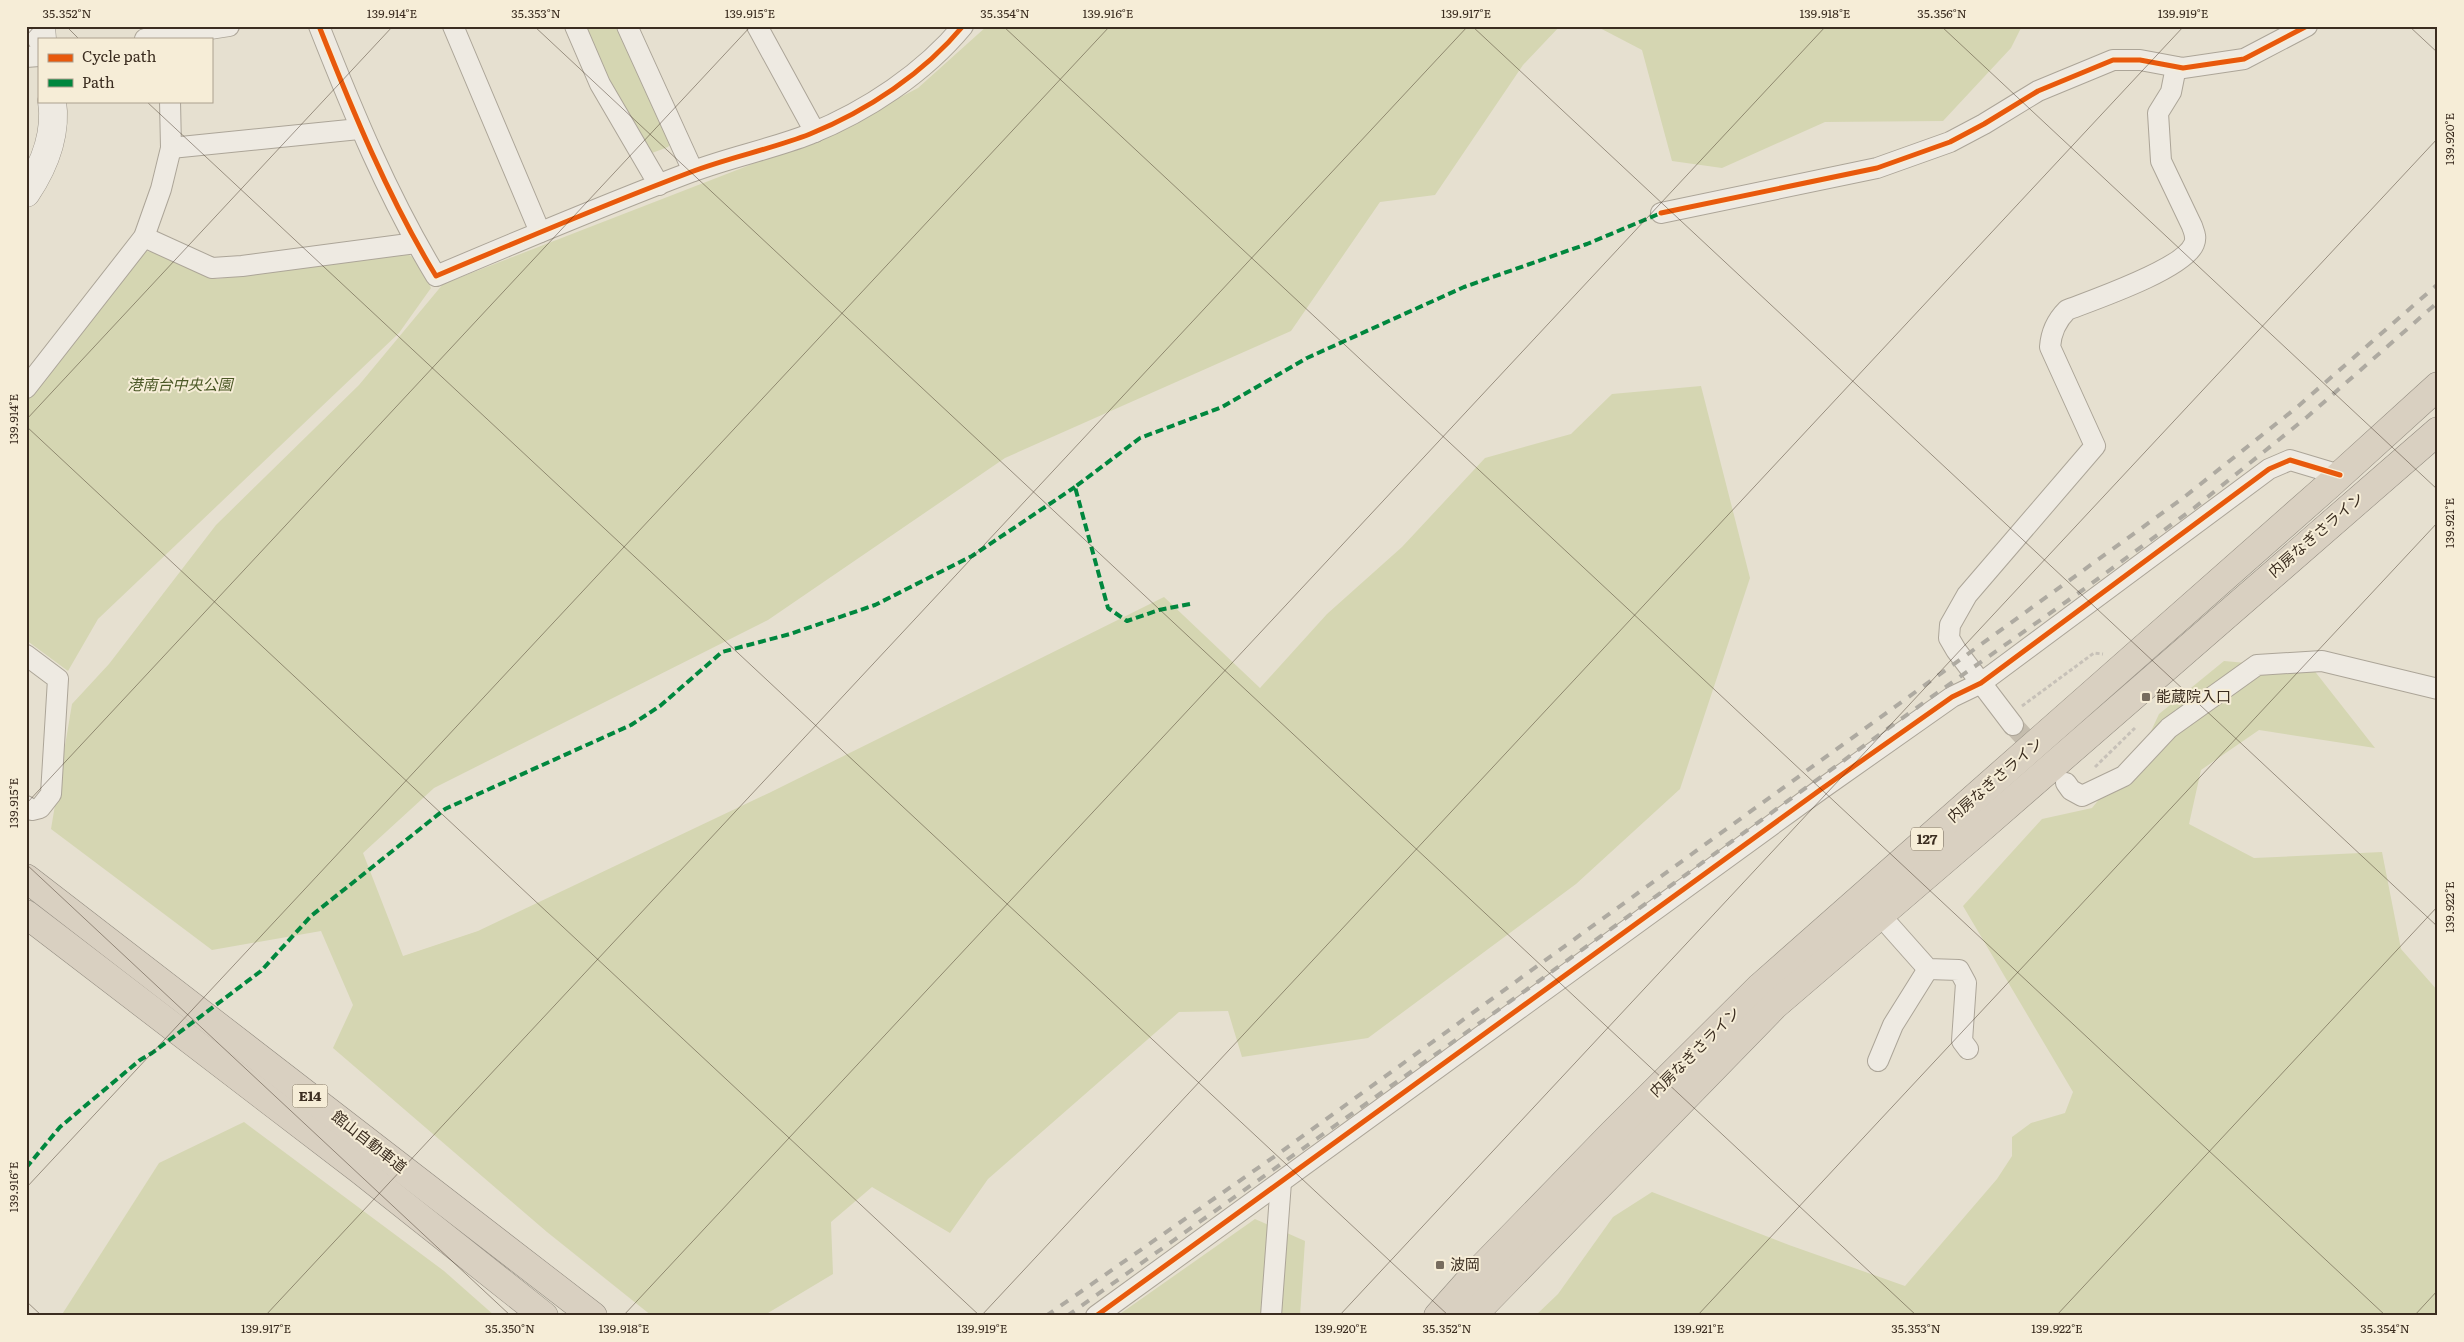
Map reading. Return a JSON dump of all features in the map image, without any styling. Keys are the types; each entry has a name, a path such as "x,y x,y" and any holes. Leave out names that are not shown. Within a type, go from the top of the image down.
{"highway":[{"name":"内房なぎさライン","path":"1438,1316 1470,1280 1613,1133 1760,987 2340,475 2438,386"},
{"name":"内房なぎさライン","path":"1472,1316 1775,1005 2438,431"},
{"name":"館山自動車道","path":"26,878 593,1316"},
{"name":"館山自動車道","path":"26,914 360,1170 544,1316"}],"street":[{"path":"155,38 229,26"},
{"path":"319,26 359,128 416,242 436,276 693,171 815,132 870,104 916,72 952,40 963,26"},
{"path":"453,26 540,232"},
{"path":"575,26 600,84 659,185"},
{"path":"627,26 693,171"},
{"path":"758,26 815,132"},
{"path":"1661,213 1877,168 1950,142 2038,91 2113,60 2140,60 2182,68 2244,58 2307,26"},
{"path":"2010,721 1956,650 1949,638 1950,625 1967,595 2094,446 2091,433 2050,347 2054,326 2067,310 2155,274 2183,256 2194,245 2196,236 2192,226 2160,161 2158,113 2171,92 2176,67"},
{"path":"26,193 44,161 49,144 52,102"},
{"path":"26,388 144,237 161,189 171,148 170,102"},
{"path":"171,148 359,128"},
{"path":"144,237 212,268 242,266 416,242"},
{"path":"1096,1316 1820,790 1952,697 1981,682 2269,469 2290,460 2340,475"},
{"path":"26,654 58,679 51,794 40,808 32,810 26,806"},
{"path":"2069,786 2082,796 2124,776 2169,728 2258,665 2322,661 2438,689"},
{"path":"1880,915 1928,969 1959,970 1966,983 1962,1041 1968,1049"},
{"path":"1878,1061 1893,1026 1928,969"},
{"path":"1271,1316 1281,1182"}],"path":[{"path":"2010,721 2094,653 2109,654"},
{"path":"2069,786 2137,725"}],"green space":[{"path":"586,26 617,26 671,143 668,147 652,153 648,150 607,75"},
{"path":"987,26 1560,26 1523,65 1435,195 1380,202 1291,331 1005,458 768,620 434,788 363,853 403,956 478,931 769,793 1164,597 1260,688 1327,614 1402,547 1485,458 1571,434 1612,394 1701,386 1750,578 1680,789 1576,884 1368,1038 1242,1057 1228,1011 1179,1012 988,1179 950,1233 872,1187 831,1222 833,1274 763,1316 652,1316 547,1232 333,1048 353,1005 321,931 212,950 51,829 72,704 109,664 216,525 359,385 443,284 832,133 918,88"},
{"path":"1596,26 2022,26 2011,48 1943,121 1825,122 1722,168 1672,161 1642,50"},
{"name":"港南台中央公園","path":"146,251 217,279 406,253 417,260 431,288 399,333 98,619 68,671 26,640 26,401 141,253"},
{"path":"2224,661 2313,669 2375,748 2259,730 2201,770 2189,824 2254,858 2382,852 2401,949 2438,991 2438,1316 1535,1316 1558,1294 1613,1217 1652,1192 1789,1245 1905,1286 1997,1179 2012,1156 2012,1137 2031,1123 2065,1113 2073,1092 1963,906 2042,819 2092,808 2146,742 2159,714"},
{"path":"244,1122 444,1271 495,1316 61,1316 159,1163"},
{"path":"1255,1219 1305,1241 1300,1316 1117,1316"}],"tunnel":[{"path":"2013,725 2042,757"}],"railway":[{"path":"1046,1316 1278,1154 2183,498 2296,408 2438,284"},
{"path":"1067,1316 1536,983 2194,508 2307,417 2438,302"}],"marked path":[{"path":"1190,604 1159,610 1127,621 1108,608 1075,487 1140,438 1222,407 1307,358 1464,287 1587,244 1661,213"},
{"path":"26,1168 60,1127 140,1060 261,971 311,916 445,809 631,725 660,706 722,652 790,634 875,605 972,556 1075,487"}],"cycle path":[{"path":"319,26 358,122 387,185 436,276 659,184 796,139 831,125 873,102 912,75 948,43 963,26"},
{"path":"1661,213 1877,168 1950,142 2038,91 2113,60 2140,60 2183,68 2244,59 2307,26"},
{"path":"1096,1316 1820,790 1952,697 1981,683 2269,469 2290,460 2340,475"}],"place":[{"name":"能蔵院入口","path":"2146,697"},
{"name":"波岡","path":"1440,1265"}]}
